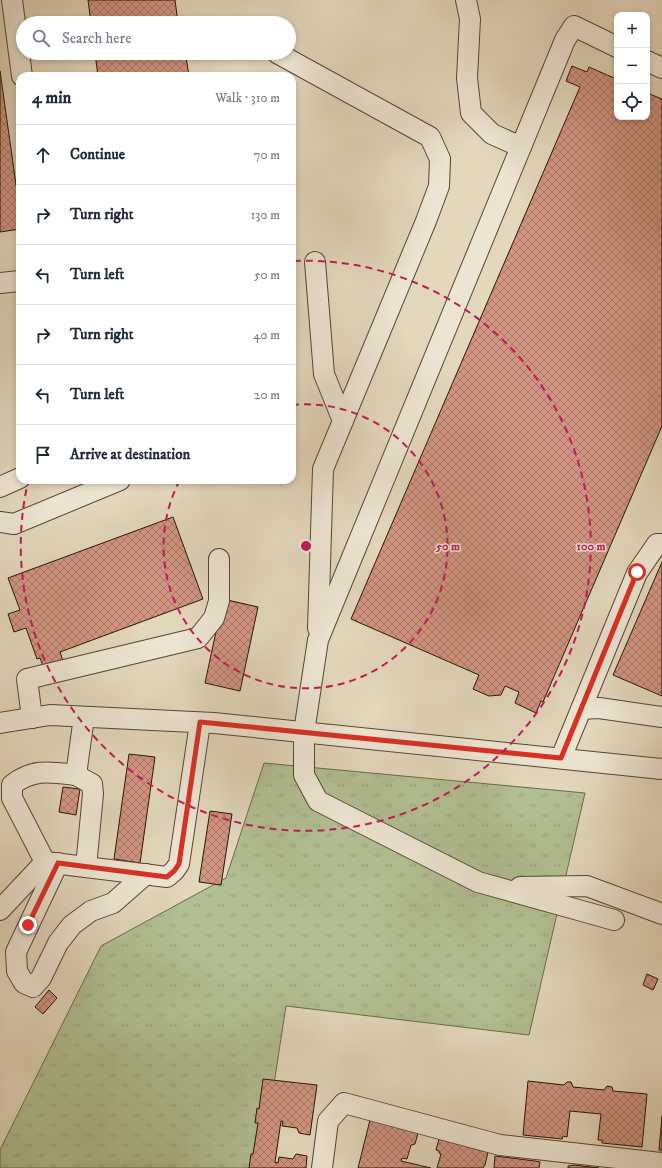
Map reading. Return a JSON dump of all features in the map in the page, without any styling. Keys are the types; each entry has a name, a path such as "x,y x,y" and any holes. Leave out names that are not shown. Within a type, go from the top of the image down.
{"street":[{"path":"12,0 16,30"},
{"path":"466,0 470,19 467,78 471,113 492,134 521,147"},
{"path":"318,640 565,40 574,26 614,46"},
{"path":"20,60 21,72"},
{"path":"290,60 430,137 440,159 439,186 323,469 318,640 304,732 304,775 318,801 478,882 614,920"},
{"path":"650,62 662,68"},
{"path":"315,262 324,374 343,421"},
{"path":"0,283 16,281"},
{"path":"0,487 16,480"},
{"path":"0,522 14,524 110,484"},
{"path":"561,758 637,572 658,544 662,544"},
{"path":"32,718 27,679 198,638 214,618 219,601 219,559"},
{"path":"581,710 599,708 662,717"},
{"path":"0,723 50,715 200,722 662,769"},
{"path":"76,775 84,717"},
{"path":"0,910 51,863 167,877 174,871 179,864 200,722"},
{"path":"51,863 12,798 12,785 21,778 41,772 76,775 92,784 93,794 86,867"},
{"path":"51,863 16,952 18,971 24,983 33,987 41,978 58,943 72,925 91,911 113,903 146,874"},
{"path":"496,888 586,886 662,914"},
{"path":"322,1168 328,1121 344,1103 500,1145 662,1163"}],"green space":[{"path":"264,763 585,793 529,1035 286,1006 261,1168 0,1168 0,1150 101,946 226,878"}],"building":[{"path":"88,0 175,0 177,16 90,16"},
{"path":"96,60 186,60 188,72 97,72"},
{"path":"572,66 587,72 589,67 614,78 614,120 650,120 650,94 662,99 662,426 543,702 541,701 536,713 515,703 519,692 505,686 501,695 489,696 473,689 479,675 351,619 580,87 566,81"},
{"path":"0,71 16,185 16,230 0,232"},
{"path":"173,517 203,599 60,652 64,664 45,671 40,658 37,659 26,628 14,632 8,614 20,610 8,578"},
{"path":"662,562 662,696 613,675"},
{"path":"223,599 258,607 240,691 205,683"},
{"path":"129,754 155,757 140,863 114,859"},
{"path":"63,787 80,789 76,815 59,812"},
{"path":"210,811 232,814 221,885 199,882"},
{"path":"647,974 658,979 653,990 643,985"},
{"path":"49,990 57,998 43,1014 35,1007"},
{"path":"263,1079 317,1085 310,1135 299,1133 297,1128 282,1126 283,1121 281,1121 275,1162 278,1163 279,1157 293,1159 296,1154 307,1156 306,1168 249,1168 258,1123 255,1123 257,1108 259,1109"},
{"path":"528,1081 564,1085 567,1082 571,1082 573,1087 604,1090 607,1086 612,1087 613,1091 647,1094 642,1147 602,1143 602,1140 598,1140 601,1114 570,1111 567,1137 563,1136 562,1139 523,1135"},
{"path":"662,1116 662,1151 659,1150"},
{"path":"370,1120 418,1133 415,1144 411,1145 407,1159 402,1158 401,1161 431,1168 358,1168"},
{"path":"439,1139 488,1152 485,1165 483,1168 437,1168 441,1154 436,1150"},
{"path":"495,1156 540,1162 539,1168 494,1168"},
{"path":"574,1165 599,1168 568,1168 568,1166"}],"route":[{"path":"28,925 58,863 167,877 174,871 179,864 200,722 561,758 637,572"}]}
